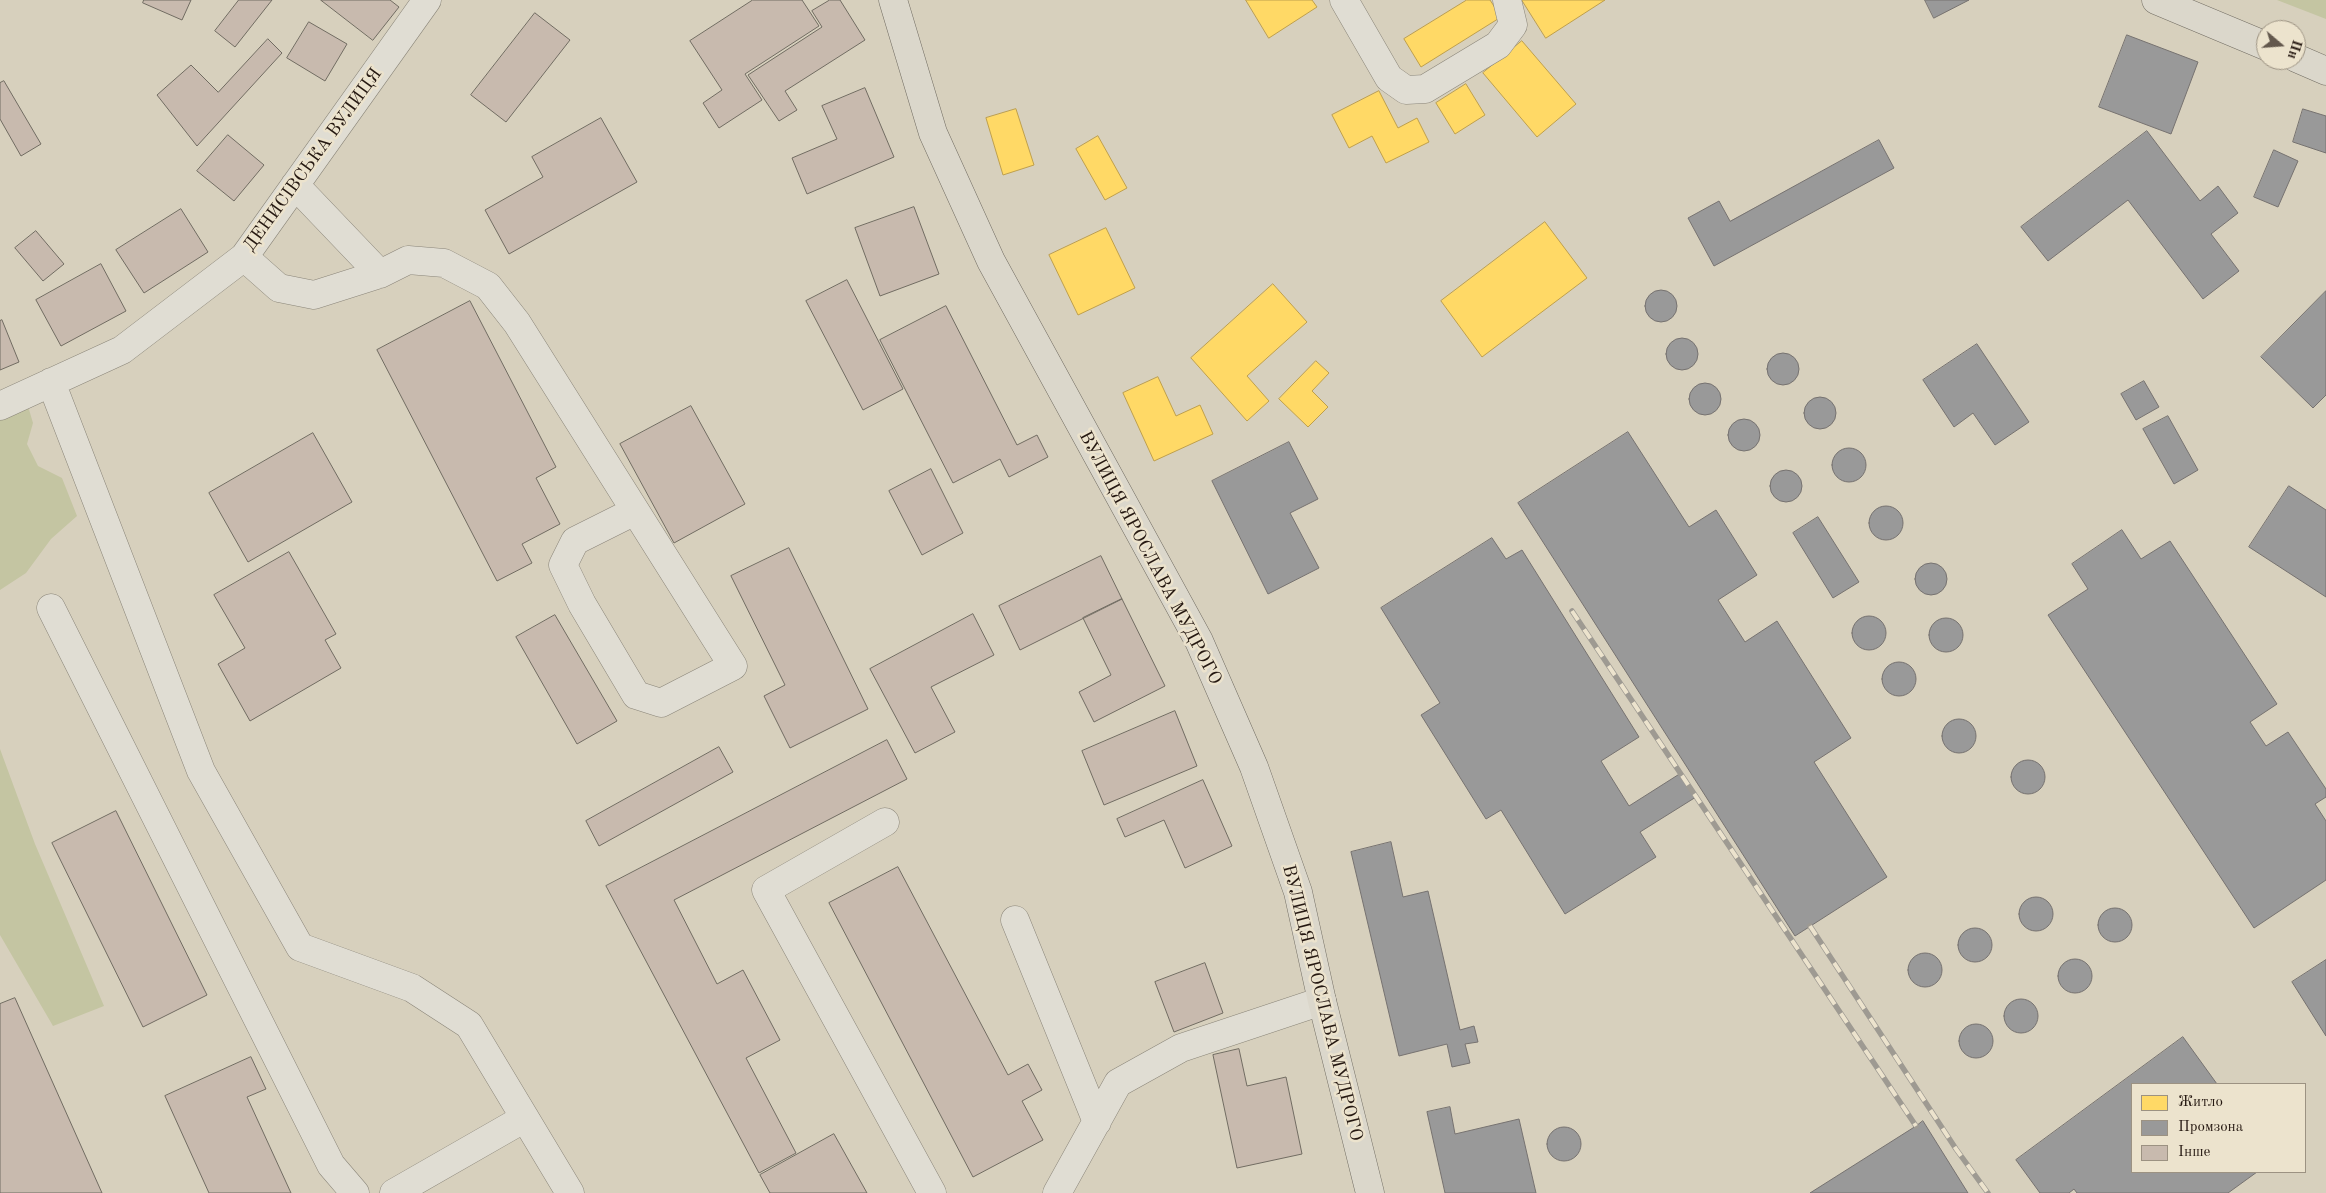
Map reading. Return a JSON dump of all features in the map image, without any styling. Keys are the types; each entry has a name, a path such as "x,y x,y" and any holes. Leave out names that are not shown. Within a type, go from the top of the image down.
{"main road":[{"name":"ВУЛИЦЯ ЯРОСЛАВА МУДРОГО","path":"893,0 933,133 991,261 1198,642 1254,767 1298,892 1322,1000 1370,1193"},
{"path":"2156,0 2256,42"},
{"path":"2306,62 2326,70"}],"street":[{"path":"1344,0 1390,78 1406,90 1425,89 1498,45 1513,25 1507,0"},
{"name":"ДЕНИСІВСЬКА ВУЛИЦЯ","path":"0,406 122,350 244,257 424,1"},
{"path":"295,185 380,274"},
{"path":"244,257 279,288 314,295 380,274 408,260 444,263 488,286 517,324 733,666 661,703 636,695 582,604 563,565 575,541 635,511"},
{"path":"51,382 201,771 300,947 412,988 469,1025 570,1193"},
{"path":"51,608 331,1165 355,1193"},
{"path":"885,822 766,890 932,1193"},
{"path":"1015,920 1097,1122"},
{"path":"1057,1193 1118,1083 1181,1048 1322,1000"},
{"path":"394,1193 525,1118"}],"green space":[{"path":"2277,0 2326,0 2326,19"},
{"path":"25,396 33,423 27,444 38,466 62,478 77,516 51,539 26,573 0,590 0,408"},
{"path":"0,749 35,844 104,1006 53,1026 0,935"}],"building: Житло":[{"path":"1246,0 1312,0 1317,7 1269,38"},
{"path":"1467,0 1490,0 1501,17 1421,67 1404,39"},
{"path":"1522,0 1605,0 1546,38"},
{"path":"1522,41 1576,104 1537,137 1483,73"},
{"path":"1466,84 1485,115 1455,134 1436,103"},
{"path":"1379,91 1398,128 1417,118 1429,142 1386,163 1372,136 1349,148 1332,115"},
{"path":"1016,109 1034,165 1003,175 986,118"},
{"path":"1098,136 1127,188 1105,200 1076,149"},
{"path":"1545,222 1587,278 1482,357 1441,301"},
{"path":"1106,228 1135,288 1078,315 1049,255"},
{"path":"1273,284 1307,322 1247,376 1269,401 1247,421 1191,358"},
{"path":"1316,361 1329,373 1312,391 1328,407 1308,427 1279,399"},
{"path":"1158,377 1176,416 1200,405 1213,434 1154,461 1123,393"}],"building: Промзона":[{"path":"1925,0 1969,0 1934,18"},
{"path":"2127,35 2198,62 2171,134 2099,107"},
{"path":"2303,109 2326,116 2326,153 2293,142"},
{"path":"2147,131 2200,201 2218,186 2238,213 2211,234 2239,271 2203,299 2128,200 2048,261 2021,227"},
{"path":"1879,140 1894,168 1714,266 1688,218 1719,201 1730,221"},
{"path":"2274,150 2298,161 2278,207 2254,197"},
{"path":"1661,290 1667,291 1672,295 1676,300 1676,312 1672,317 1667,321 1661,322 1655,321 1650,317 1646,312 1645,306 1646,300 1650,295 1655,291"},
{"path":"2326,291 2326,395 2313,408 2261,357"},
{"path":"1682,338 1688,339 1693,343 1697,348 1697,360 1693,365 1688,369 1682,370 1676,369 1671,365 1667,360 1666,354 1667,348 1671,343 1676,339"},
{"path":"1977,344 2029,422 1995,445 1973,413 1954,427 1923,380"},
{"path":"1783,353 1789,354 1794,358 1798,363 1798,375 1794,380 1789,384 1783,385 1777,384 1772,380 1768,375 1767,369 1768,363 1772,358 1777,354"},
{"path":"2144,381 2159,407 2136,420 2121,394"},
{"path":"1705,383 1711,384 1716,388 1720,393 1720,405 1716,410 1711,414 1705,415 1699,414 1694,410 1690,405 1689,399 1690,393 1694,388 1699,384"},
{"path":"1820,397 1826,398 1831,402 1835,407 1835,419 1831,424 1826,428 1820,429 1814,428 1809,424 1805,419 1804,413 1805,407 1809,402 1814,398"},
{"path":"2168,416 2198,470 2174,484 2143,429"},
{"path":"1744,419 1750,420 1755,424 1759,429 1759,441 1755,446 1750,450 1744,451 1738,450 1733,446 1729,441 1728,435 1729,429 1733,424 1738,420"},
{"path":"1628,432 1689,527 1716,510 1757,575 1718,600 1745,642 1777,621 1851,738 1814,762 1887,877 1795,936 1518,503"},
{"path":"1289,442 1318,499 1290,513 1319,568 1268,594 1212,481"},
{"path":"1849,448 1861,453 1866,465 1861,477 1849,482 1837,477 1832,465 1837,453"},
{"path":"1786,470 1792,471 1797,475 1801,480 1801,492 1797,497 1792,501 1786,502 1780,501 1775,497 1771,492 1770,486 1771,480 1775,475 1780,471"},
{"path":"2289,486 2326,510 2326,597 2249,547"},
{"path":"1886,506 1898,511 1903,523 1898,535 1886,540 1874,535 1869,523 1874,511"},
{"path":"1818,517 1859,582 1833,598 1793,533"},
{"path":"2122,530 2141,559 2170,541 2277,704 2250,722 2266,746 2288,732 2326,789 2326,797 2315,804 2326,821 2326,880 2254,928 2048,615 2088,589 2072,564"},
{"path":"1492,538 1506,559 1522,550 1639,737 1601,761 1629,806 1681,773 1696,797 1640,832 1656,857 1565,914 1501,810 1486,819 1421,715 1440,703 1381,608"},
{"path":"1931,563 1937,564 1942,568 1946,573 1946,585 1942,590 1937,594 1931,595 1925,594 1920,590 1916,585 1915,579 1916,573 1920,568 1925,564"},
{"path":"1869,616 1881,621 1886,633 1881,645 1869,650 1857,645 1852,633 1857,621"},
{"path":"1946,618 1958,623 1963,635 1958,647 1946,652 1934,647 1929,635 1934,623"},
{"path":"1899,662 1911,667 1916,679 1911,691 1899,696 1887,691 1882,679 1887,667"},
{"path":"1959,719 1971,724 1976,736 1971,748 1959,753 1947,748 1942,736 1947,724"},
{"path":"2028,760 2040,765 2045,777 2040,789 2028,794 2016,789 2011,777 2016,765"},
{"path":"1391,842 1403,897 1428,891 1460,1030 1474,1026 1478,1042 1465,1044 1470,1063 1452,1067 1447,1044 1399,1056 1351,852"},
{"path":"2036,897 2048,902 2053,914 2048,926 2036,931 2024,926 2019,914 2024,902"},
{"path":"2115,908 2127,913 2132,925 2127,937 2115,942 2103,937 2098,925 2103,913"},
{"path":"1975,928 1987,933 1992,945 1987,957 1975,962 1963,957 1958,945 1963,933"},
{"path":"1925,953 1937,958 1942,970 1937,982 1925,987 1913,982 1908,970 1913,958"},
{"path":"2075,959 2087,964 2092,976 2087,988 2075,993 2063,988 2058,976 2063,964"},
{"path":"2326,960 2326,1036 2292,982"},
{"path":"2021,999 2033,1004 2038,1016 2033,1028 2021,1033 2009,1028 2004,1016 2009,1004"},
{"path":"1976,1024 1988,1029 1993,1041 1988,1053 1976,1058 1964,1053 1959,1041 1964,1029"},
{"path":"2183,1037 2216,1083 2131,1083 2131,1173 2256,1173 2228,1193 2077,1193 2074,1189 2069,1193 2040,1193 2016,1160"},
{"path":"1450,1107 1455,1134 1519,1119 1536,1193 1445,1193 1427,1112"},
{"path":"1923,1121 1968,1193 1810,1193 1916,1126"},
{"path":"1564,1127 1576,1132 1581,1144 1576,1156 1564,1161 1552,1156 1547,1144 1552,1132"}],"building: Інше":[{"path":"144,0 191,0 182,20 143,3"},
{"path":"239,0 272,0 235,47 215,31"},
{"path":"321,0 390,0 399,7 373,40"},
{"path":"753,0 802,0 819,26 745,74 762,100 719,128 703,103 722,90 690,41"},
{"path":"830,0 840,0 865,40 785,91 797,110 779,121 748,75 822,27 812,11"},
{"path":"535,13 570,40 506,122 471,95"},
{"path":"309,22 347,44 325,81 287,58"},
{"path":"268,39 282,53 197,146 157,95 191,65 218,92"},
{"path":"4,81 41,144 21,156 0,119 0,83"},
{"path":"865,88 894,157 807,194 792,158 837,139 822,106"},
{"path":"601,118 637,182 509,254 485,210 543,177 532,157"},
{"path":"228,135 264,165 234,201 197,171"},
{"path":"914,207 939,274 880,296 855,228"},
{"path":"181,209 208,252 144,293 116,250"},
{"path":"36,231 64,264 43,281 15,248"},
{"path":"101,264 126,311 61,346 36,300"},
{"path":"847,280 903,389 863,410 806,301"},
{"path":"470,301 556,467 536,478 560,524 522,544 532,563 497,581 377,350"},
{"path":"946,306 1017,445 1037,435 1048,457 1009,477 1000,459 953,483 880,340"},
{"path":"2,320 19,362 0,370 0,321"},
{"path":"691,406 745,504 674,543 620,444"},
{"path":"313,433 352,502 248,562 209,493"},
{"path":"931,469 963,533 922,555 889,491"},
{"path":"789,548 868,709 790,748 764,696 785,685 731,576"},
{"path":"289,552 336,634 325,640 341,668 250,721 218,664 245,648 214,595"},
{"path":"1101,556 1122,599 1020,650 999,606"},
{"path":"1122,599 1165,686 1094,722 1079,692 1111,675 1083,618"},
{"path":"973,614 994,655 931,687 955,732 915,753 870,669"},
{"path":"555,615 617,721 577,744 516,637"},
{"path":"1175,711 1197,766 1104,805 1082,751"},
{"path":"887,740 907,779 674,900 717,984 743,970 780,1040 746,1058 796,1153 759,1173 606,886"},
{"path":"719,747 733,772 599,846 586,821"},
{"path":"1203,780 1232,846 1185,868 1164,820 1125,837 1117,819"},
{"path":"116,811 207,995 143,1027 52,843"},
{"path":"898,867 1008,1075 1028,1064 1042,1090 1022,1101 1043,1140 973,1177 829,903"},
{"path":"1205,963 1223,1013 1174,1032 1155,982"},
{"path":"15,998 102,1193 0,1193 0,1004"},
{"path":"1239,1049 1247,1086 1286,1077 1302,1154 1237,1168 1213,1055"},
{"path":"251,1057 266,1089 247,1097 291,1193 209,1193 165,1096"},
{"path":"834,1134 867,1193 770,1193 760,1175"}],"railway":[{"path":"1572,611 1916,1126"},
{"path":"1810,926 1956,1149 1988,1193"}]}
